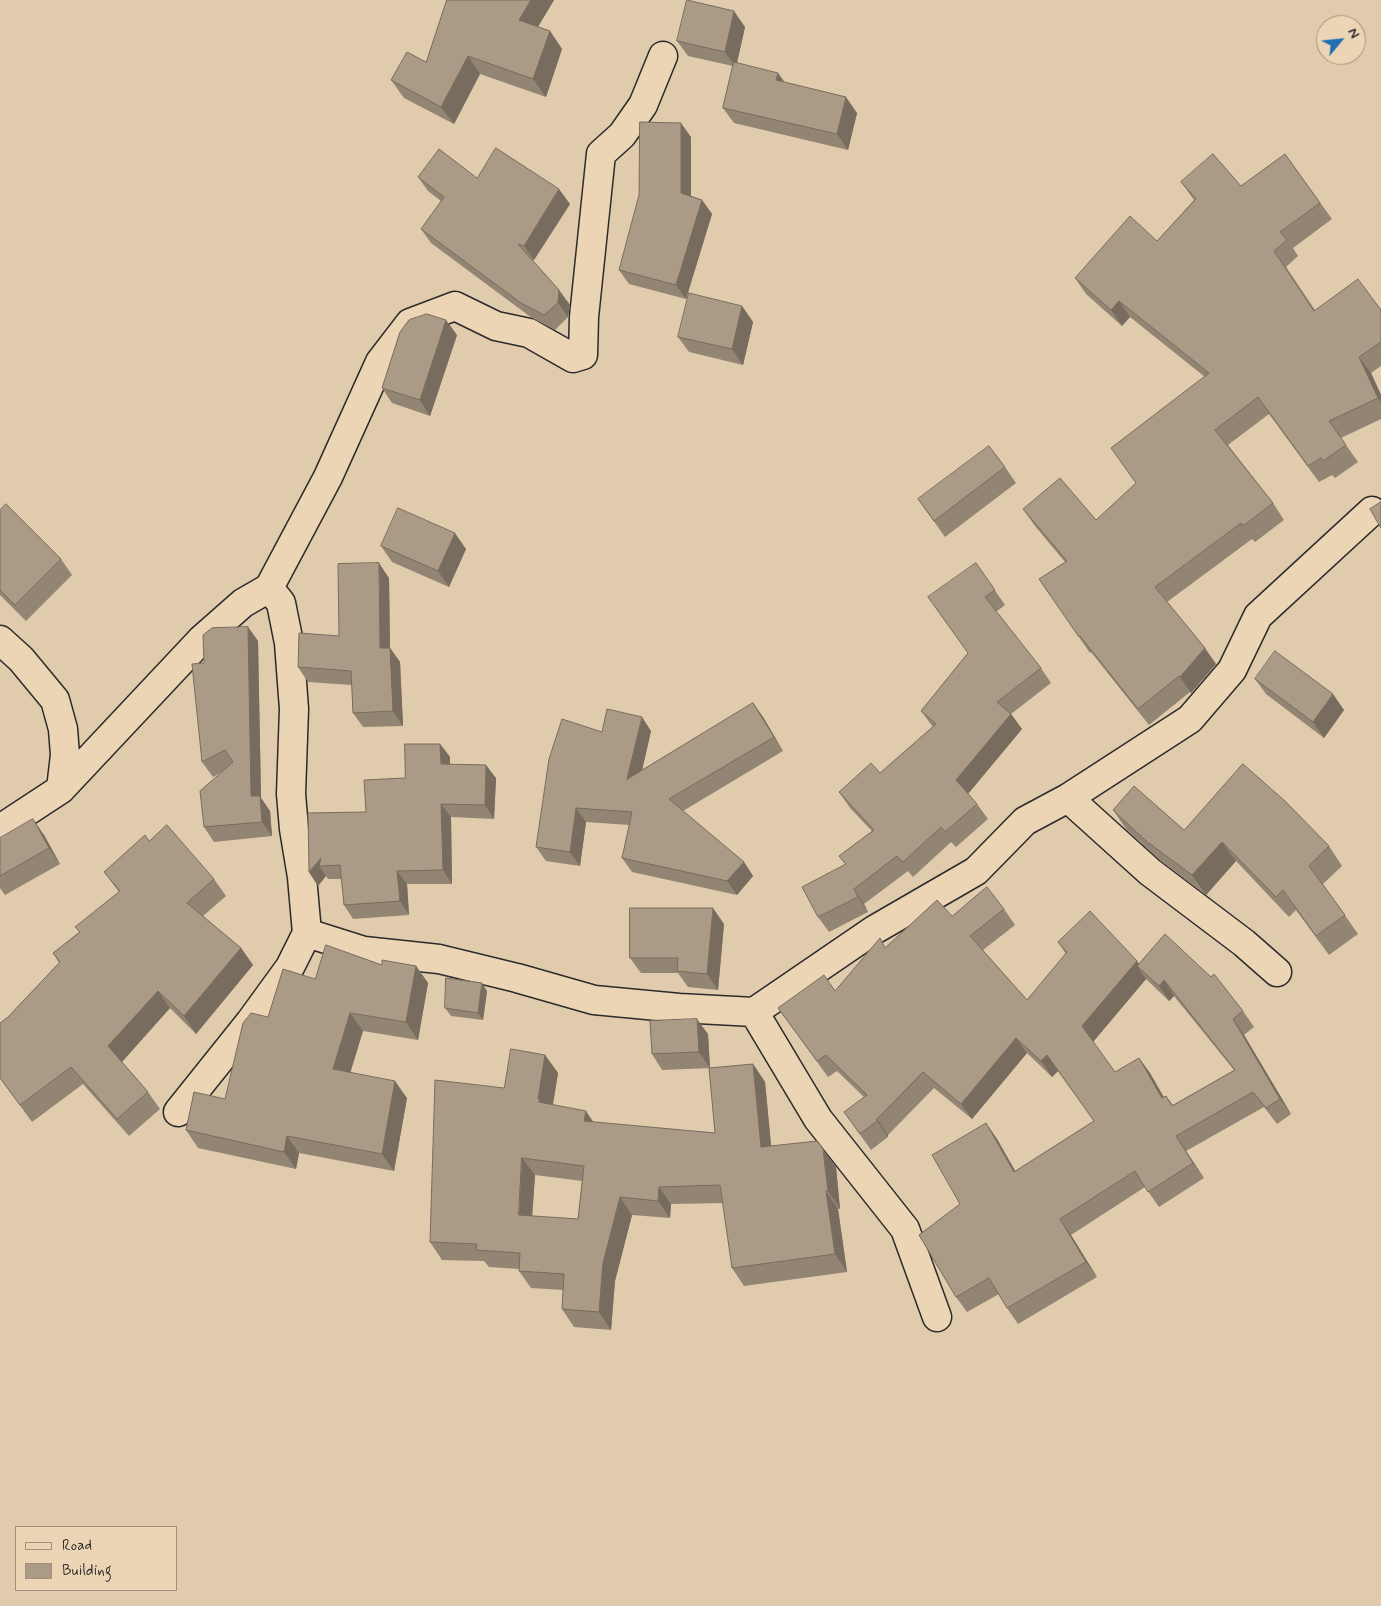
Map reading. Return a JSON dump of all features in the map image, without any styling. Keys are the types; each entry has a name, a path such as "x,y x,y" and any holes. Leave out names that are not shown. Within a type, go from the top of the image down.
{"street":[{"path":"0,829 61,790 201,640 243,603 269,588 328,477 380,362 410,323 455,306 496,326 529,333 573,358 583,355 584,317 601,154 622,135 643,105 664,56"},
{"path":"307,933 364,951 439,959 518,978 594,1000 679,1008 754,1012 874,930 976,871 1025,821 1068,798 1190,719 1232,670 1258,616 1372,511"},
{"path":"178,1112 250,1022 290,967 307,933 291,794 294,709 289,643 281,603 269,588"},
{"path":"0,640 21,659 55,700 63,729 65,755 61,790"},
{"path":"1068,798 1150,872 1244,943 1277,972"},
{"path":"754,1012 818,1119 905,1229 937,1316"}],"building":[{"path":"447,0 531,0 519,20 550,31 533,79 468,56 441,107 391,80 407,52 426,62"},
{"path":"687,0 734,11 725,52 677,41"},
{"path":"734,62 778,73 776,80 846,97 837,134 723,108"},
{"path":"640,122 681,123 681,193 702,200 676,285 619,270 639,195"},
{"path":"496,148 559,189 524,246 518,244 559,290 558,303 544,315 521,303 421,229 444,197 418,177 439,149 477,178"},
{"path":"1213,154 1241,186 1285,154 1320,203 1280,232 1287,240 1274,251 1314,311 1358,279 1381,310 1381,342 1359,357 1378,398 1329,421 1346,445 1323,461 1321,458 1308,466 1258,397 1215,430 1273,503 1243,526 1241,523 1155,587 1205,648 1180,677 1138,709 1079,637 1039,579 1067,561 1023,509 1060,478 1096,520 1136,483 1111,448 1209,373 1119,301 1111,310 1075,278 1130,216 1157,241 1196,199 1181,182"},
{"path":"689,293 742,306 732,349 678,337"},
{"path":"427,314 446,320 420,400 382,388 400,332 409,320"},
{"path":"989,446 1005,467 934,521 918,499"},
{"path":"1381,502 1381,528 1370,509"},
{"path":"6,504 61,559 15,605 0,590 0,510"},
{"path":"398,508 455,533 438,571 381,546"},
{"path":"379,563 380,648 390,648 393,711 353,713 351,671 298,667 299,633 339,636 338,564"},
{"path":"976,563 995,590 985,597 1041,668 997,702 1011,714 956,780 977,804 945,832 941,827 903,862 897,856 854,889 858,897 818,917 802,887 846,864 839,856 874,830 839,792 871,763 880,773 936,724 921,711 968,653 928,597"},
{"path":"248,627 251,796 260,796 262,822 204,827 200,791 233,762 225,750 202,762 192,664 204,663 203,635 212,628"},
{"path":"1275,651 1333,694 1313,722 1255,679"},
{"path":"753,703 774,737 669,799 744,862 727,881 622,858 632,812 576,808 570,852 536,847 549,759 562,719 602,732 607,709 642,717 627,779"},
{"path":"405,744 440,744 441,764 486,765 485,805 441,804 443,870 397,871 400,901 344,905 340,865 319,866 321,858 309,872 308,813 366,812 364,780 405,778"},
{"path":"1243,764 1285,801 1329,846 1309,866 1345,915 1316,936 1283,890 1276,897 1222,842 1192,875 1146,841 1113,810 1134,786 1184,830"},
{"path":"33,819 49,848 0,876 0,838"},
{"path":"167,825 214,879 187,903 241,948 184,1016 158,991 108,1046 148,1092 117,1119 71,1067 20,1105 0,1078 0,1023 60,962 53,953 80,932 75,927 120,891 104,872 145,835 149,841"},
{"path":"987,887 1004,909 970,936 1027,1000 1067,952 1058,942 1090,911 1137,961 1082,1026 1115,1072 1139,1058 1162,1098 1166,1096 1172,1106 1235,1070 1164,980 1159,986 1137,966 1165,934 1211,977 1214,974 1243,1011 1233,1019 1280,1099 1266,1108 1253,1092 1176,1136 1193,1163 1148,1192 1135,1171 1060,1219 1086,1262 1007,1308 989,1278 956,1297 919,1235 960,1204 932,1155 986,1123 1014,1172 1094,1121 1047,1055 1041,1061 1016,1038 961,1104 923,1072 877,1121 860,1134 844,1112 867,1095 826,1055 817,1061 778,1008 824,975 835,991 880,938 885,948 937,900 952,916"},
{"path":"630,908 713,908 707,974 677,971 678,958 630,958"},
{"path":"326,945 382,965 382,960 416,966 406,1022 350,1013 333,1069 395,1081 382,1154 287,1136 284,1152 186,1130 194,1092 225,1099 243,1023 251,1013 268,1017 283,969 315,979"},
{"path":"446,978 482,983 478,1013 445,1008"},
{"path":"697,1019 699,1052 652,1054 650,1021"},
{"path":"511,1049 545,1055 539,1102 586,1111 584,1121 715,1133 709,1068 753,1064 761,1147 817,1141 823,1149 828,1191 826,1191 835,1254 732,1268 720,1185 659,1187 658,1201 620,1197 603,1263 599,1312 562,1309 564,1274 519,1271 520,1253 476,1250 477,1244 430,1242 435,1080 504,1088","holes":["522,1158 584,1166 578,1219 519,1215"]}]}
